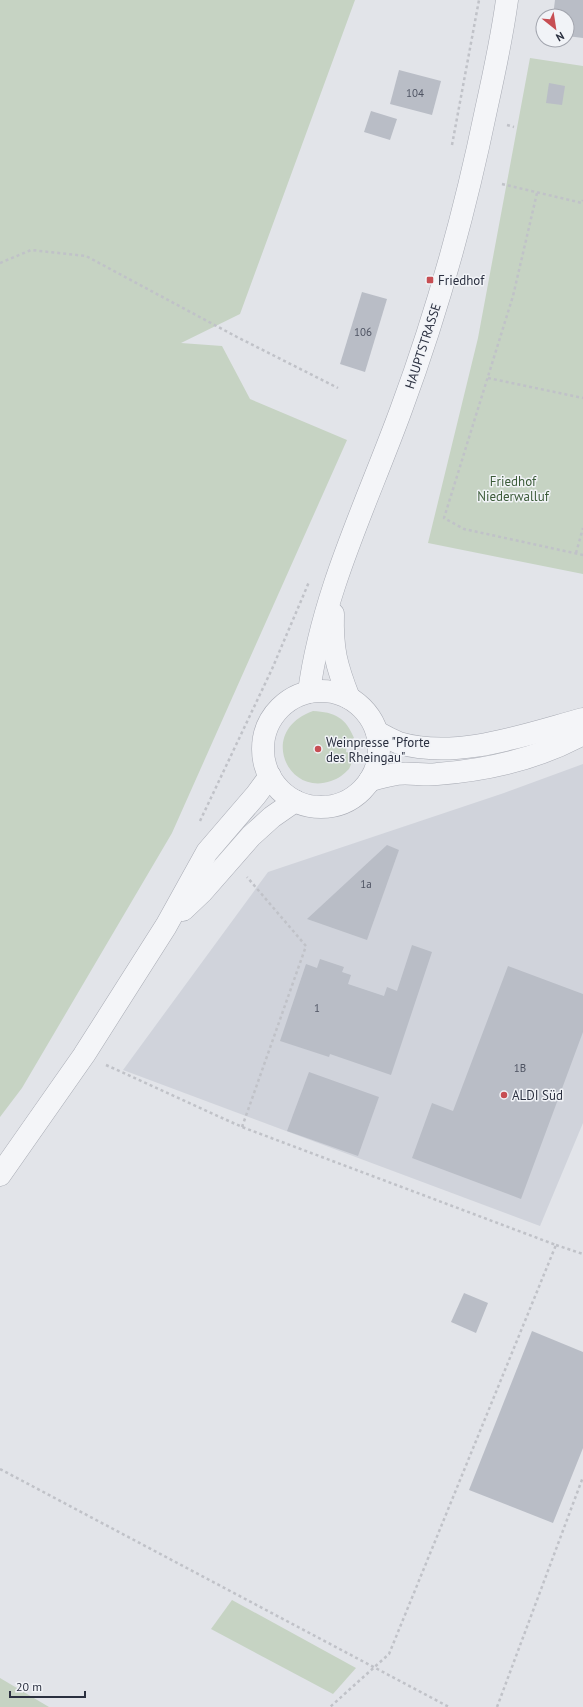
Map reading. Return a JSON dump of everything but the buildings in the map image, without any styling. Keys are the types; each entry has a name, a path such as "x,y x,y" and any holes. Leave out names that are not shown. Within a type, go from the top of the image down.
{"street":[{"name":"HAUPTSTRASSE","path":"309,692 319,633 362,509 402,410 440,293 470,183 503,29 507,0"},
{"name":"HAUPTSTRASSE","path":"333,591 333,651 349,698"},
{"path":"309,692 336,692 349,698 367,712 377,732 380,749 377,765 370,780 361,792 337,805 323,807 309,806 295,801 285,795 270,776 265,763 263,750 264,736 269,724 276,712 285,703 297,696 309,692"},
{"path":"377,732 399,742 417,746 439,749 462,748 485,744 583,719"},
{"path":"370,780 398,774 434,775 490,767 534,755 583,734"},
{"path":"0,1175 84,1055 166,926 207,852 252,800 270,776"},
{"path":"166,926 202,892 231,859 272,817 295,801"}],"path":[{"path":"451,150 479,0"},
{"path":"502,184 582,203 583,200"},
{"path":"537,193 514,296 444,518 464,529 583,555"},
{"path":"0,263 31,250 86,256 237,337 338,388"},
{"path":"488,378 583,398"},
{"path":"576,553 583,528"},
{"path":"200,822 272,669 312,574"},
{"path":"231,859 306,946 242,1127"},
{"path":"84,1055 242,1127 583,1254"},
{"path":"330,1707 389,1654 556,1245"},
{"path":"0,1469 449,1707"},
{"path":"497,1707 583,1477"}],"shaded area":[{"path":"583,764 583,1123 540,1226 123,1070 268,872 504,793"}],"green space":[{"path":"0,0 355,0 240,314 181,343 222,346 250,399 347,440 172,833 22,1088 0,1117"},
{"name":"Friedhof Niederwalluf","path":"530,58 583,66 583,574 428,543 478,338"},
{"path":"313,711 328,713 339,717 347,725 354,738 347,740 346,752 355,754 349,769 341,776 331,781 316,783 302,780 292,771 285,760 283,746 286,733 296,720"},
{"path":"232,1600 356,1668 333,1694 211,1629"},
{"path":"0,1678 49,1707 0,1707"}],"place":[{"name":"Friedhof","path":"430,280"},
{"name":"Weinpresse \"Pforte des Rheingau\"","path":"318,749"},
{"name":"ALDI Süd","path":"504,1095"}]}
